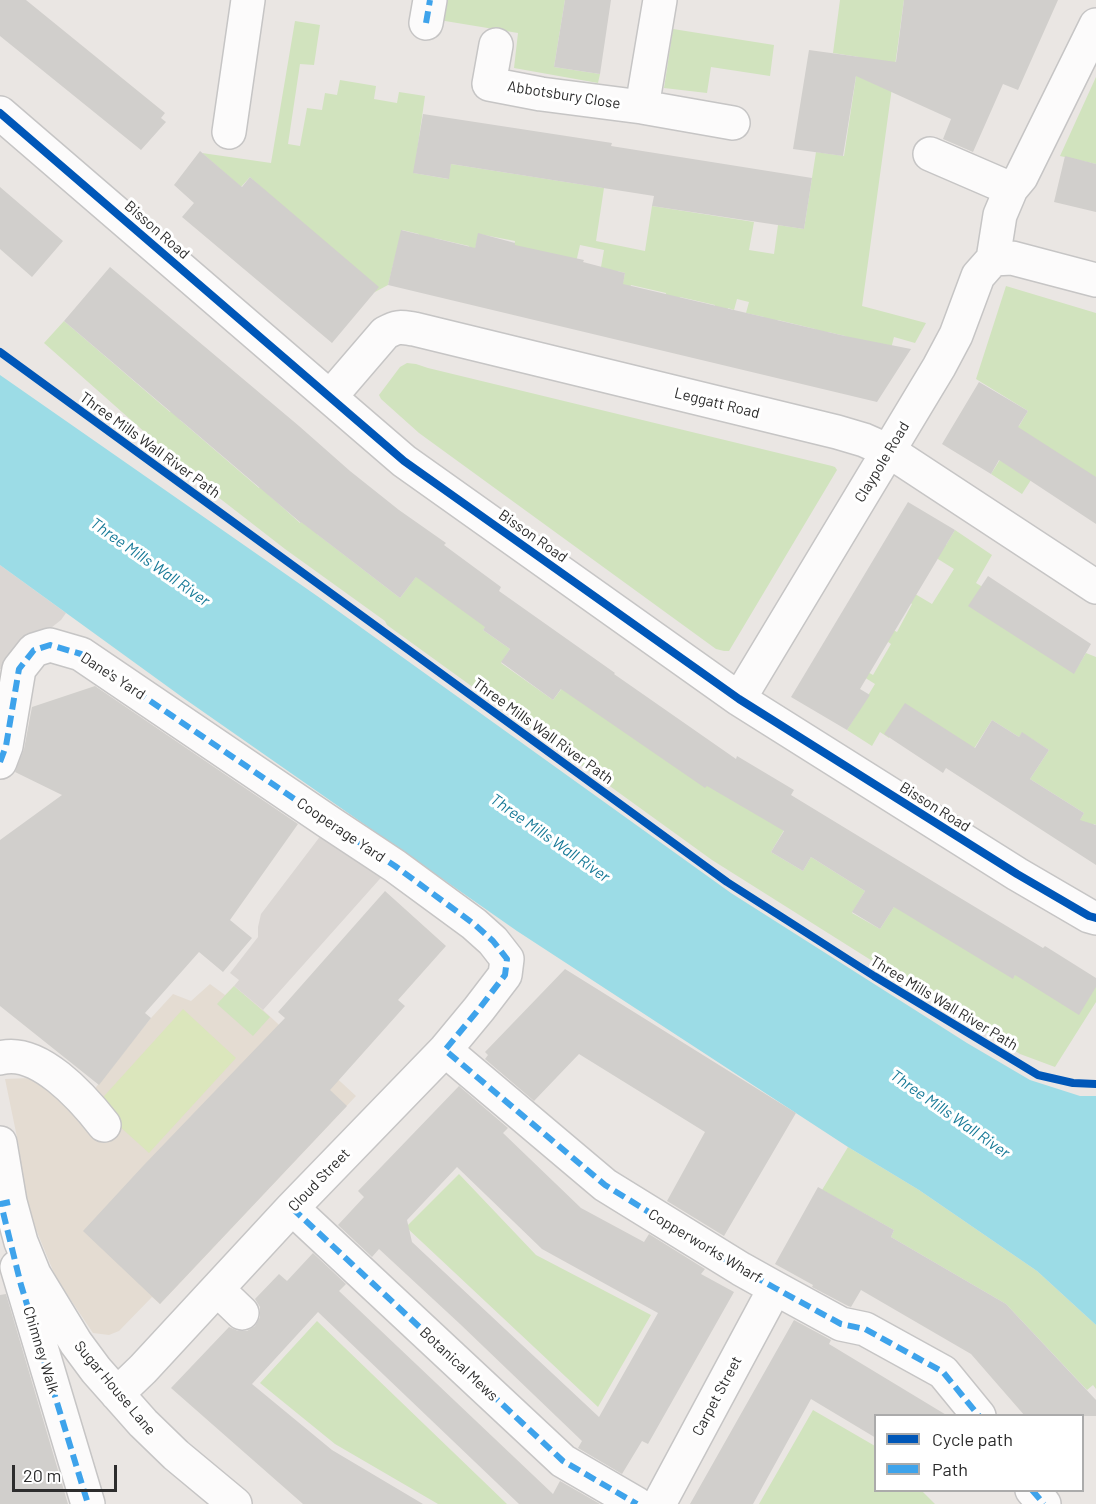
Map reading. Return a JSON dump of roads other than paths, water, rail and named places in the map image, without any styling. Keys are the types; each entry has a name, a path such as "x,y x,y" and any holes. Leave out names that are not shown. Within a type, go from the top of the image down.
{"street":[{"path":"229,132 248,0"},
{"name":"Abbotsbury Close","path":"642,107 660,0"},
{"path":"930,154 1005,202 1021,177 1096,25"},
{"name":"Abbotsbury Close","path":"496,45 489,84 733,123"},
{"name":"Bisson Road","path":"0,113 404,461 739,699 1017,874 1096,918"},
{"name":"Claypole Road","path":"739,699 939,367 956,335 978,276 993,259 1005,202"},
{"path":"993,259 1012,258 1096,280"},
{"name":"Leggatt Road","path":"330,397 385,333 397,327 414,329 837,432 889,451 1096,587"},
{"name":"Dane's Yard","path":"0,762 6,746 19,669 34,650 50,645 81,654 165,711"},
{"name":"Cooperage Yard","path":"165,711 395,866 471,921 493,941 507,959"},
{"name":"Cloud Street","path":"117,1394 445,1050 506,975 507,959"},
{"name":"Copperworks Wharf","path":"445,1050 605,1185 775,1288 841,1324 865,1329 943,1372 977,1414"},
{"path":"0,1058 7,1056 34,1061 64,1082 85,1101 104,1125"},
{"name":"Sugar House Lane","path":"0,1143 10,1202 33,1274 76,1343 143,1423 176,1455 235,1504"},
{"name":"Chimney Walk","path":"10,1202 2,1204 21,1285 88,1504"},
{"name":"Botanical Mews","path":"292,1208 563,1461 637,1504"},
{"name":"Carpet Street","path":"659,1504 775,1288"},
{"path":"217,1289 242,1313"},
{"path":"1033,1492 1044,1504"}],"water":[{"name":"Three Mills Wall River","path":"0,375 320,598 731,893 967,1043 1030,1080 1080,1096 1096,1096 1096,1325 1037,1271 919,1190 848,1147 517,931 182,697 0,565"}]}
